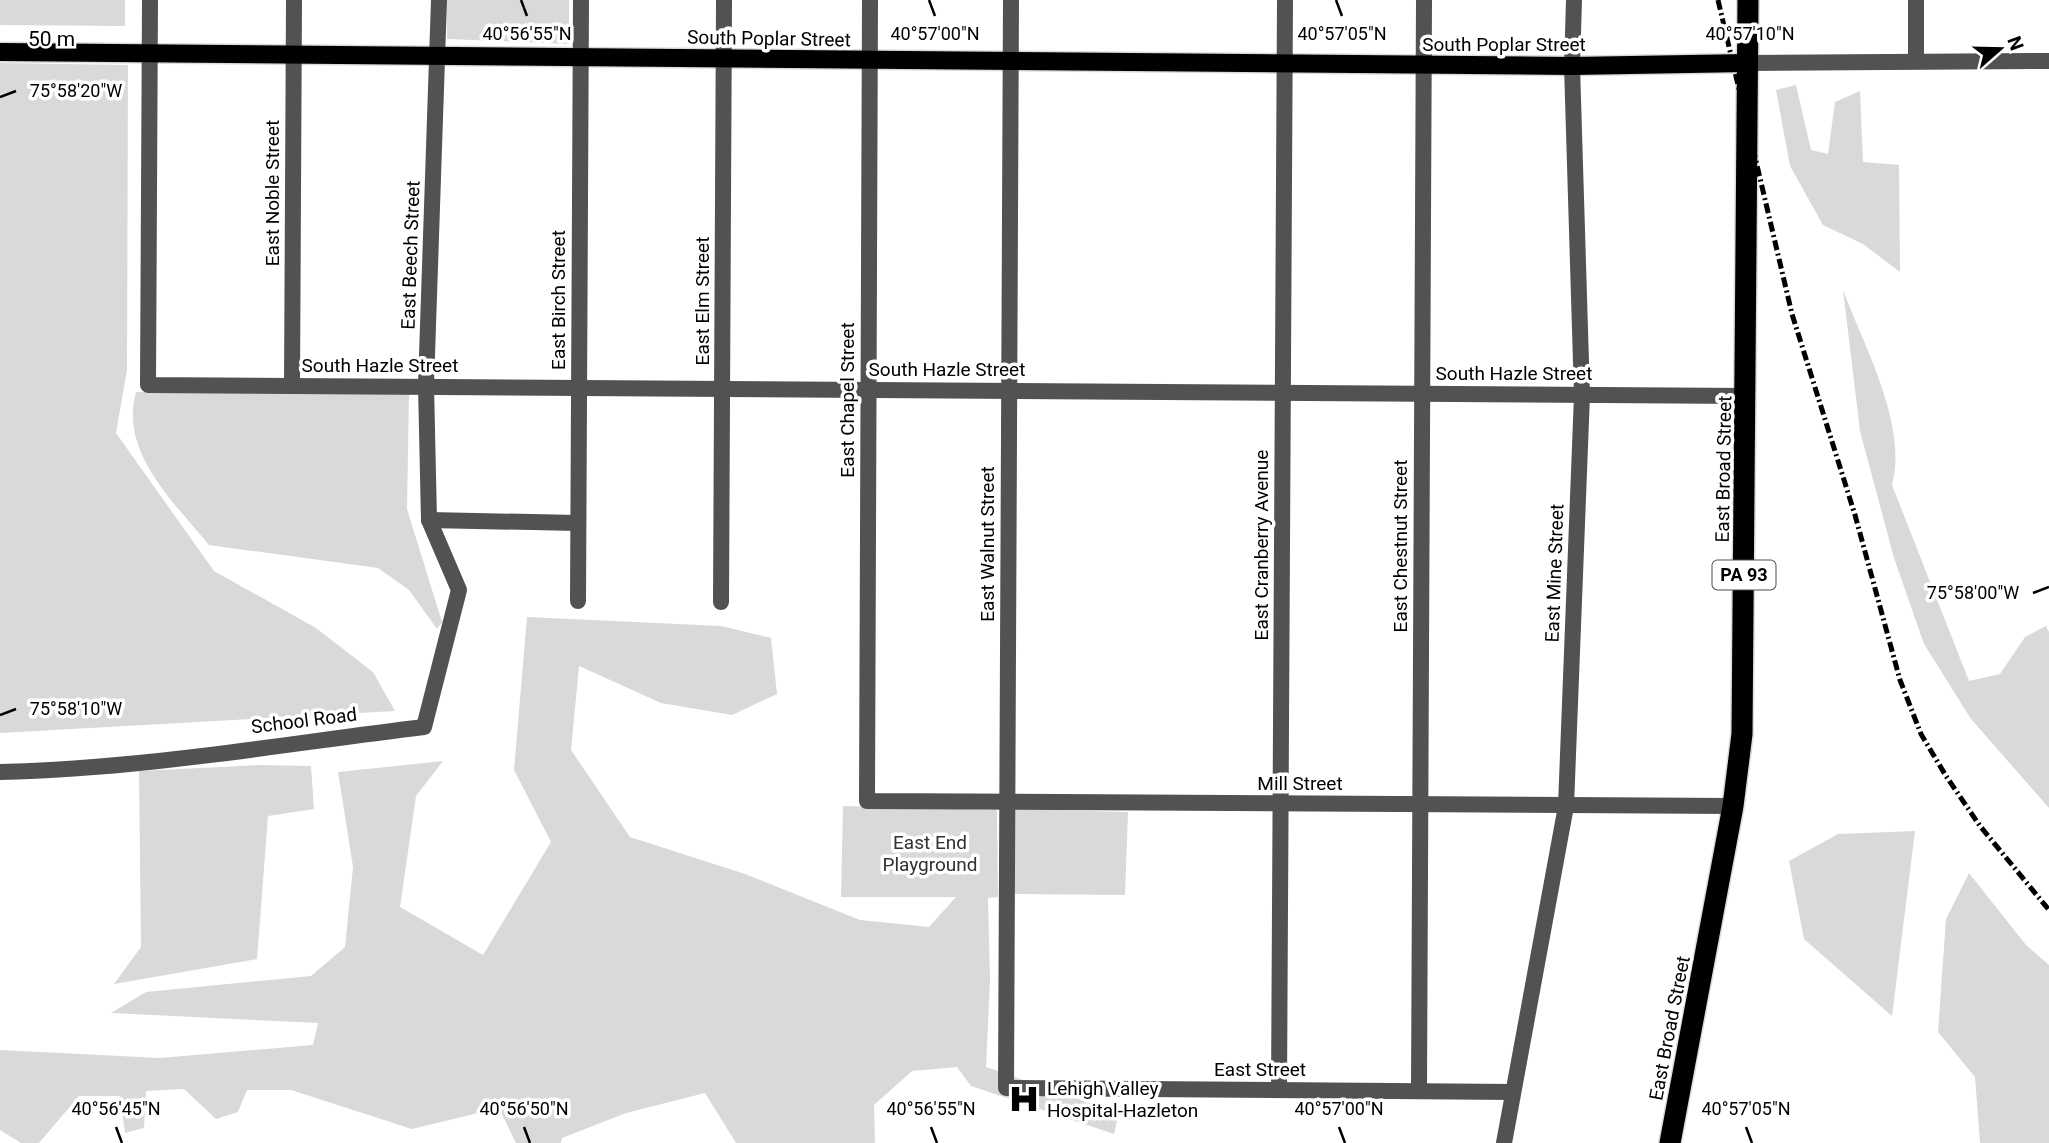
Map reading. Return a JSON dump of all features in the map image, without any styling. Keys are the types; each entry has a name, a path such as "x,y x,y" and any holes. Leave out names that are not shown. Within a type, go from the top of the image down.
{"highway":[{"name":"East Broad Street","path":"1670,1143 1733,806 1742,734 1748,0"}],"main road":[{"name":"South Poplar Street","path":"0,52 1572,66 1748,63"}],"street":[{"path":"149,53 150,0"},
{"name":"East Noble Street","path":"292,386 294,0"},
{"name":"East Beech Street","path":"439,0 426,385 429,520 459,590"},
{"name":"East Birch Street","path":"578,601 581,0"},
{"name":"East Elm Street","path":"721,602 724,0"},
{"name":"East Chapel Street","path":"867,801 870,0"},
{"name":"East Walnut Street","path":"1006,1088 1011,0"},
{"name":"East Cranberry Avenue","path":"1279,1090 1285,0"},
{"name":"East Chestnut Street","path":"1419,1091 1424,0"},
{"name":"East Mine Street","path":"1504,1143 1566,806 1582,395 1572,66 1574,0"},
{"path":"1916,0 1916,60"},
{"name":"South Hazle Street","path":"149,53 148,384 1746,396"},
{"path":"1748,63 2049,61"},
{"path":"429,520 578,523"},
{"name":"School Road","path":"0,772 50,771 424,727 459,590"},
{"name":"Mill Street","path":"867,801 1733,806"},
{"name":"East Street","path":"1006,1088 1513,1092"}],"green space":[{"path":"0,0 125,0 125,26 0,25"},
{"path":"447,0 569,0 569,44 447,39"},
{"path":"0,63 128,65 127,370 116,433 214,571 316,628 373,672 395,711 0,733"},
{"path":"1796,85 1811,150 1828,154 1835,102 1860,91 1863,162 1899,165 1900,272 1863,244 1823,225 1790,166 1776,90"},
{"path":"1843,290 1872,360 1889,412 1894,437 1892,485 1969,681 2000,674 2025,637 2046,626 2049,632 2049,808 1971,719 1924,644 1894,558 1860,431"},
{"path":"136,392 409,392 407,509 442,622 437,629 409,590 378,568 209,545 166,494 142,455 135,435 133,414"},
{"path":"527,617 721,626 771,638 777,694 732,715 661,703 579,666 571,750 630,837 745,874 860,920 929,927 956,897 841,897 843,806 997,810 998,897 988,898 990,980 986,1067 1119,1113 1114,1134 971,1086 957,1067 912,1071 874,1105 875,1143 736,1143 705,1093 626,1113 562,1138 561,1143 516,1143 499,1108 412,1129 291,1090 247,1090 238,1112 216,1119 184,1089 146,1091 144,1128 125,1133 120,1096 79,1096 39,1143 21,1143 0,1130 0,1050 160,1058 313,1045 318,1023 111,1013 146,992 311,976 345,947 353,867 338,772 443,761 416,796 400,907 483,955 551,842 514,770"},
{"path":"259,765 311,766 314,809 268,816 257,959 114,984 141,947 139,771"},
{"name":"East End Playground","path":"1015,809 1128,812 1125,895 1014,894"},
{"path":"1915,831 1892,1016 1804,939 1789,861 1838,834"},
{"path":"1969,873 2026,945 2049,965 2049,1143 1980,1143 1975,1077 1938,1032 1946,919"}],"railway":[{"path":"1718,0 1792,314 1855,515 1900,680 1921,734 1946,776 1980,826 2049,910"}],"place":[{"name":"Lehigh Valley Hospital-Hazleton","path":"1024,1099"}]}
